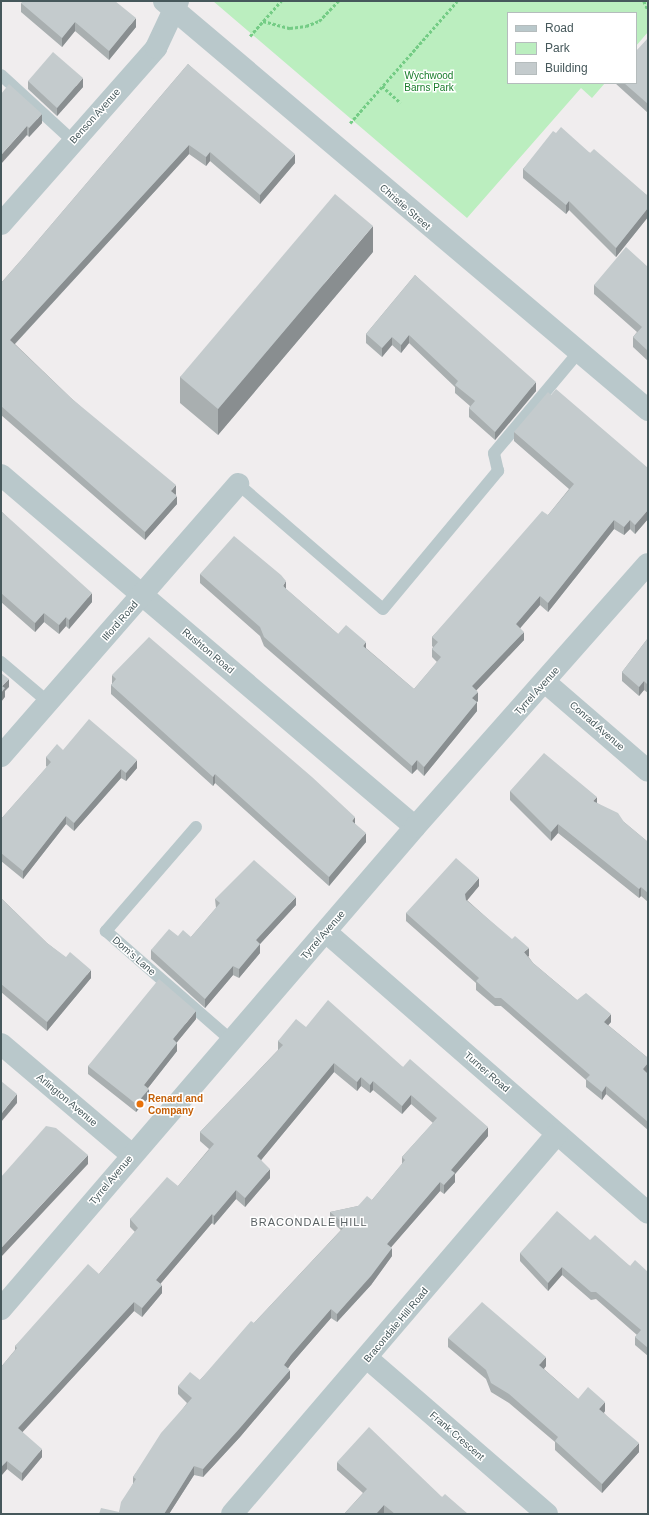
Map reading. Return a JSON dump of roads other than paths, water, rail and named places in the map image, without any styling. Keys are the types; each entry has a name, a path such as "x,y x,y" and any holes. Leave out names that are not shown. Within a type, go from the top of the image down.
{"street":[{"name":"Benson Avenue","path":"1,224 156,48 173,4"},
{"name":"Christie Street","path":"173,4 577,354 648,410"},
{"name":"Rushton Road","path":"1,475 415,827"},
{"name":"Ilford Road","path":"1,756 238,484"},
{"name":"Tyrrel Avenue","path":"1,1309 415,827 648,564"},
{"name":"Conrad Avenue","path":"545,682 648,771"},
{"name":"Turner Road","path":"326,932 648,1213"},
{"name":"Arlington Avenue","path":"1,1044 132,1155"},
{"name":"Bracondale Hill Road","path":"232,1514 558,1134"},
{"name":"Frank Crescent","path":"367,1358 547,1514"}],"lane":[{"path":"1,75 73,141"},
{"path":"238,484 383,609 498,471 494,453 577,354"},
{"path":"1,662 48,702"},
{"name":"Dom's Lane","path":"196,827 106,931 231,1040"}],"place":[{"name":"Renard and Company","path":"140,1104"}],"district":[{"name":"BRACONDALE HILL","path":"309,1222"}],"park label":[{"name":"Wychwood Barns Park","path":"429,80"}]}
